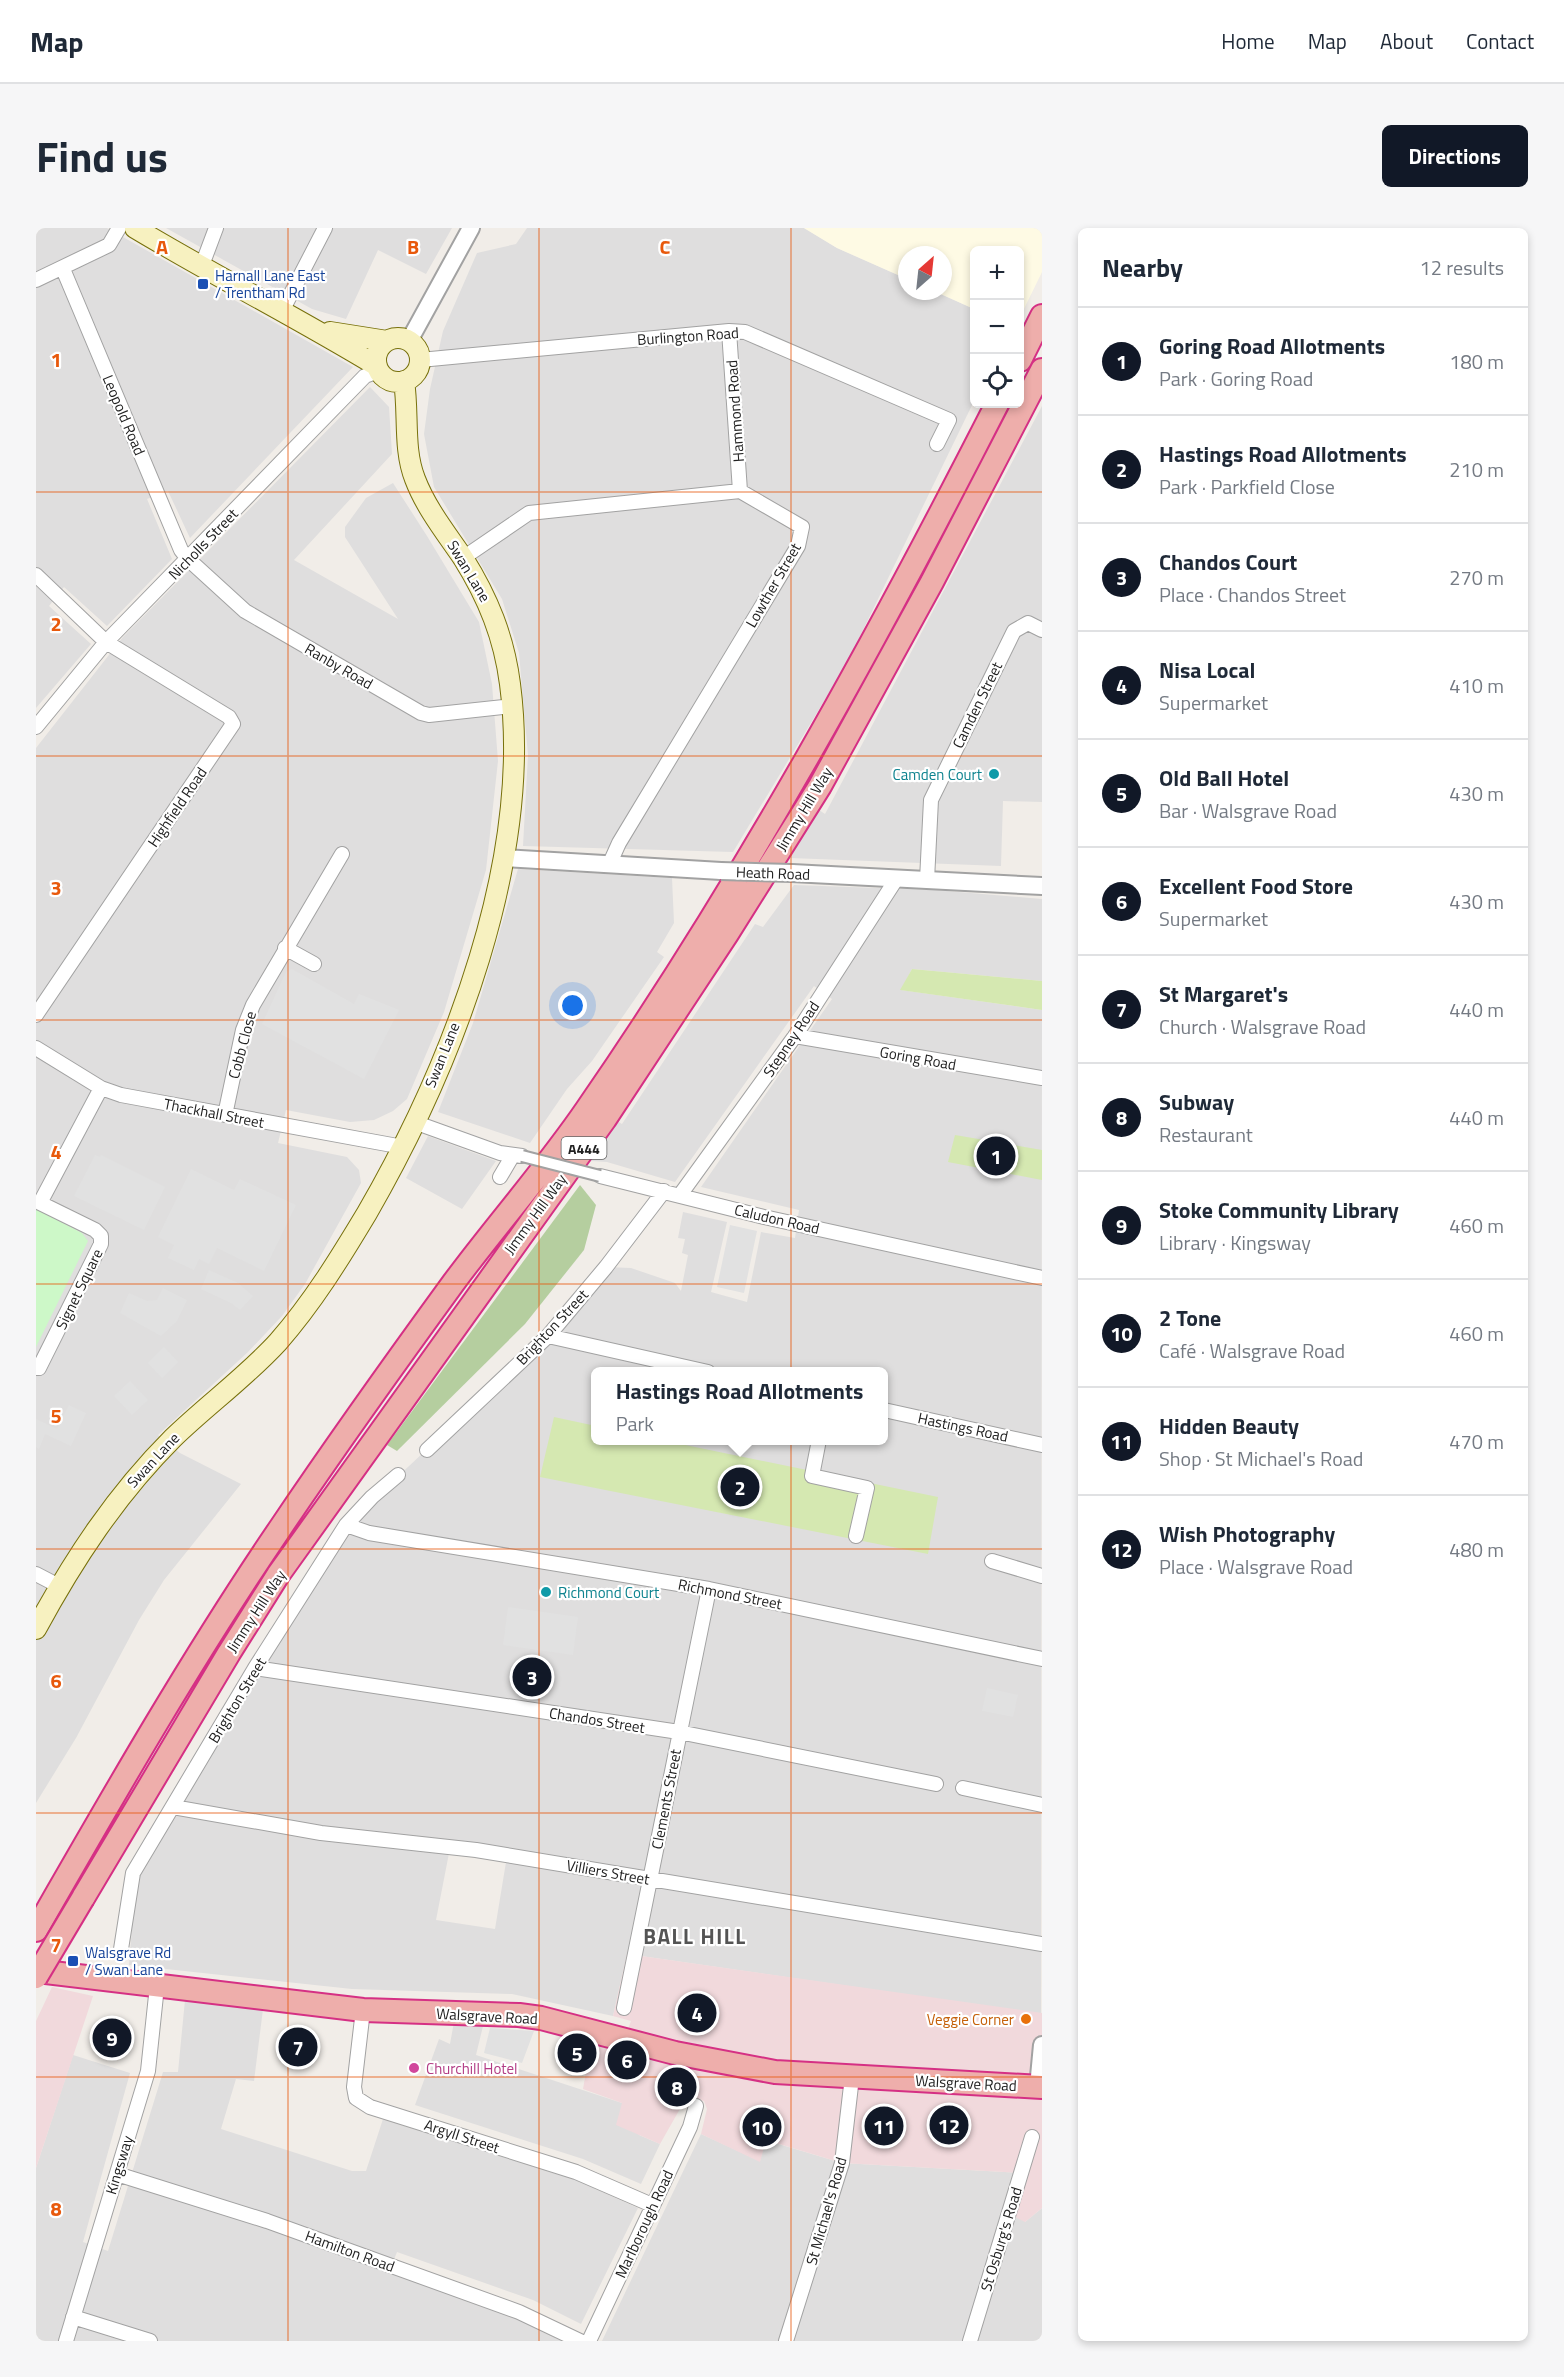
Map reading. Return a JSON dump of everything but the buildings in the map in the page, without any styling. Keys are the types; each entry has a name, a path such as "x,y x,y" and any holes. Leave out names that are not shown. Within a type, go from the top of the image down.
{"highway":[{"path":"1023,354 1042,316"},
{"name":"Jimmy Hill Way","path":"36,1977 278,1575 605,1119 727,934 820,786 932,582 1042,370"},
{"name":"Jimmy Hill Way","path":"36,1930 192,1665 280,1528 455,1281 586,1111 717,912 785,800 858,671 995,408"},
{"name":"Walsgrave Road","path":"36,1971 363,2010 530,2016 675,2053 775,2072 1041,2090"}],"main road":[{"path":"135,228 281,313 313,327 345,336 387,341"},
{"path":"313,327 378,369 391,381 404,381 415,373 420,360 418,352 409,340 394,338 387,341 377,352 378,369"},
{"name":"Swan Lane","path":"36,1629 80,1550 137,1476 174,1437 254,1367 316,1295 335,1268 403,1147 442,1057 478,960 505,858 511,802 512,706 506,662 496,621 488,600 425,501 414,477 409,457 404,381"}],"street":[{"path":"36,280 109,245 119,228"},
{"path":"201,268 216,228"},
{"path":"281,313 325,228"},
{"path":"409,340 471,228"},
{"name":"Leopold Road","path":"63,269 181,550 188,559"},
{"name":"Burlington Road","path":"420,360 729,330 745,332 949,420 937,444"},
{"name":"Hammond Road","path":"729,330 740,491"},
{"name":"Nicholls Street","path":"36,727 106,642 365,376 378,369"},
{"path":"463,558 529,513 740,491"},
{"name":"Lowther Street","path":"610,863 619,843 798,546 802,527 740,491"},
{"name":"Ranby Road","path":"188,559 245,611 421,712 429,715 512,706"},
{"path":"36,575 106,642"},
{"name":"Camden Street","path":"927,880 931,800 1014,631 1028,623 1042,630"},
{"name":"Highfield Road","path":"36,1016 233,724 229,717 106,642"},
{"name":"Cobb Close","path":"225,1115 243,1030 255,1000 342,854"},
{"name":"Heath Road","path":"505,858 1042,886"},
{"name":"Stepney Road","path":"680,1196 795,1036 897,878"},
{"path":"285,948 314,964"},
{"name":"Goring Road","path":"795,1036 1042,1078"},
{"name":"Thackhall Street","path":"36,1048 101,1088 121,1095 403,1147"},
{"name":"Signet Square","path":"36,1368 39,1368 101,1244 101,1236 95,1230 38,1202 101,1088"},
{"name":"Caludon Road","path":"414,1122 517,1156 764,1217 1042,1278"},
{"path":"500,1177 517,1156"},
{"name":"Brighton Street","path":"427,1450 548,1336 606,1267 664,1191"},
{"path":"548,1336 690,1367"},
{"name":"Hastings Road","path":"888,1411 1042,1445"},
{"path":"818,1445 812,1476 867,1488 856,1536"},
{"name":"Brighton Street","path":"121,1948 133,1873 255,1668 346,1525 372,1497 398,1475"},
{"name":"Richmond Street","path":"346,1525 369,1533 709,1589 1042,1659"},
{"path":"992,1562 1042,1576"},
{"path":"36,1574 59,1586"},
{"name":"Clements Street","path":"624,2008 709,1589"},
{"name":"Chandos Street","path":"255,1668 679,1732 936,1784"},
{"path":"963,1788 1042,1805"},
{"name":"Villiers Street","path":"173,1807 321,1833 476,1850 1042,1944"},
{"name":"Kingsway","path":"66,2341 148,2071 157,1986"},
{"name":"Argyll Street","path":"363,2010 354,2087 356,2098 370,2107 576,2172 652,2205"},
{"path":"1041,2090 1042,2045"},
{"name":"St Michael's Road","path":"786,2341 842,2163 852,2078"},
{"name":"Marlborough Road","path":"589,2341 690,2127 696,2106"},
{"name":"St Osburg's Road","path":"970,2341 1032,2138"},
{"name":"Hamilton Road","path":"117,2174 289,2229 519,2312 580,2341"},
{"path":"73,2317 150,2341"}],"shaded area":[{"path":"36,228 107,228 353,367 190,538 168,491 147,499 172,559 107,626 64,587 49,606 91,644 36,708"},
{"path":"166,228 452,228 426,274 378,250 346,319 312,309"},
{"path":"527,228 804,228 837,248 898,275 898,300 952,299 970,307 971,408 847,663 733,852 523,846 528,755 519,653 502,599 434,487 424,434 430,389 443,331 477,253 516,244"},
{"path":"804,228 1042,228 1042,272 1024,309 1024,246 970,246 970,307 952,299 952,246 898,246 898,275 837,248"},
{"path":"370,387 389,407 392,454 294,560 398,619 345,537 345,527 366,498 393,483 427,536 479,622 492,684 498,761 486,870 444,1012 407,1099 393,1111 374,1120 350,1122 286,1110 278,1143 347,1157 359,1170 361,1183 305,1284 282,1316 248,1352 158,1435 180,1453 241,1484 164,1580 139,1620 76,1738 36,1803 36,748 123,637"},
{"path":"1042,406 1042,802 1003,801 1001,866 790,858 819,810 825,814"},
{"path":"518,869 672,878 674,923 657,952 664,957 592,1061 567,1089 530,1143 438,1112 473,1023"},
{"path":"794,885 935,890 1042,899 1042,981 912,969 901,990 1042,1010 1041,2014 627,1954 613,2016 512,1994 352,1989 129,1965 136,1876 346,1525 548,1336 606,1267 631,1268 675,1283 681,1291 688,1255 682,1253 685,1239 678,1238 683,1212 727,1222 711,1292 747,1302 761,1232 795,1238 799,1210 701,1187 832,999 814,986 675,1182 607,1162 591,1161 617,1121 622,1124 755,924 763,927","holes":["450,1848 507,1856 495,1929 436,1920"]},
{"path":"292,969 354,1004 359,994 399,1010 364,1079 262,1024 286,972"},
{"path":"428,1136 496,1161 462,1209 406,1178"},
{"path":"95,1155 100,1157 101,1155 165,1187 144,1230 74,1196"},
{"path":"191,1169 234,1190 240,1179 296,1205 264,1271 217,1248 209,1264 199,1259 194,1270 168,1258 174,1245 158,1237"},
{"path":"730,1225 757,1231 744,1293 717,1287"},
{"path":"209,1270 238,1283 253,1296 240,1310 231,1303 201,1289"},
{"path":"163,1288 187,1300 177,1321 161,1336 120,1313 129,1293 147,1301 157,1300"},
{"path":"164,1347 178,1362 162,1378 148,1363"},
{"path":"130,1381 148,1400 132,1415 114,1396"},
{"path":"69,1405 86,1413 71,1446 45,1434 39,1449 36,1447 36,1419 57,1429"},
{"path":"508,1607 578,1617 573,1655 503,1645"},
{"path":"987,1688 1018,1695 1013,1717 982,1711"},
{"path":"627,1954 1042,2013 1042,2208 1025,2222 1009,2214 1021,2173 842,2163 766,2140 760,2162 701,2134 707,2109 704,2101 690,2098 685,2100 660,2144 616,2125 622,2103 583,2089 591,2044 620,2051 631,2021 613,2016"},
{"path":"52,1987 93,1996 36,2168 36,2021"},
{"path":"185,2000 263,2009 254,2081 236,2079 221,2129 352,2171 366,2171 383,2119 576,2180 638,2208 581,2324 533,2300 397,2252 389,2272 518,2318 566,2341 36,2341 36,2168 73,2055 130,2073 83,2242 108,2251 163,2072 178,2072"},
{"path":"454,2022 484,2022 476,2055 622,2103 639,2135 660,2144 641,2184 583,2159 415,2105 439,2039 450,2044"},
{"path":"490,2028 534,2031 522,2063 484,2053"},
{"path":"701,2134 760,2161 765,2140 842,2163 1022,2173 1025,2222 1042,2208 1042,2341 602,2341"}],"green space":[{"path":"912,969 1042,981 1042,1010 900,990"},
{"path":"955,1135 1042,1150 1042,1180 948,1162"},
{"path":"580,1185 596,1205 584,1250 525,1324 397,1451 387,1445"},
{"path":"36,1209 82,1233 88,1241 36,1347"},
{"path":"554,1417 591,1425 591,1445 685,1445 938,1497 928,1554 540,1477"}],"place":[{"name":"Harnall Lane East / Trentham Rd","path":"203,284"},
{"name":"Camden Court","path":"994,774"},
{"name":"Goring Road Allotments","path":"996,1156"},
{"name":"Hastings Road Allotments","path":"740,1487"},
{"name":"Richmond Court","path":"546,1592"},
{"name":"Chandos Court","path":"532,1677"},
{"name":"Walsgrave Rd / Swan Lane","path":"73,1961"},
{"name":"Nisa Local","path":"697,2013"},
{"name":"Veggie Corner","path":"1026,2019"},
{"name":"Stoke Community Library","path":"112,2038"},
{"name":"St Margaret's","path":"298,2047"},
{"name":"Old Ball Hotel","path":"577,2053"},
{"name":"Excellent Food Store","path":"627,2060"},
{"name":"Churchill Hotel","path":"414,2068"},
{"name":"Subway","path":"677,2087"},
{"name":"Wish Photography","path":"949,2125"},
{"name":"Hidden Beauty","path":"884,2126"},
{"name":"2 Tone","path":"762,2127"}],"district":[{"name":"BALL HILL","path":"695,1936"}]}
